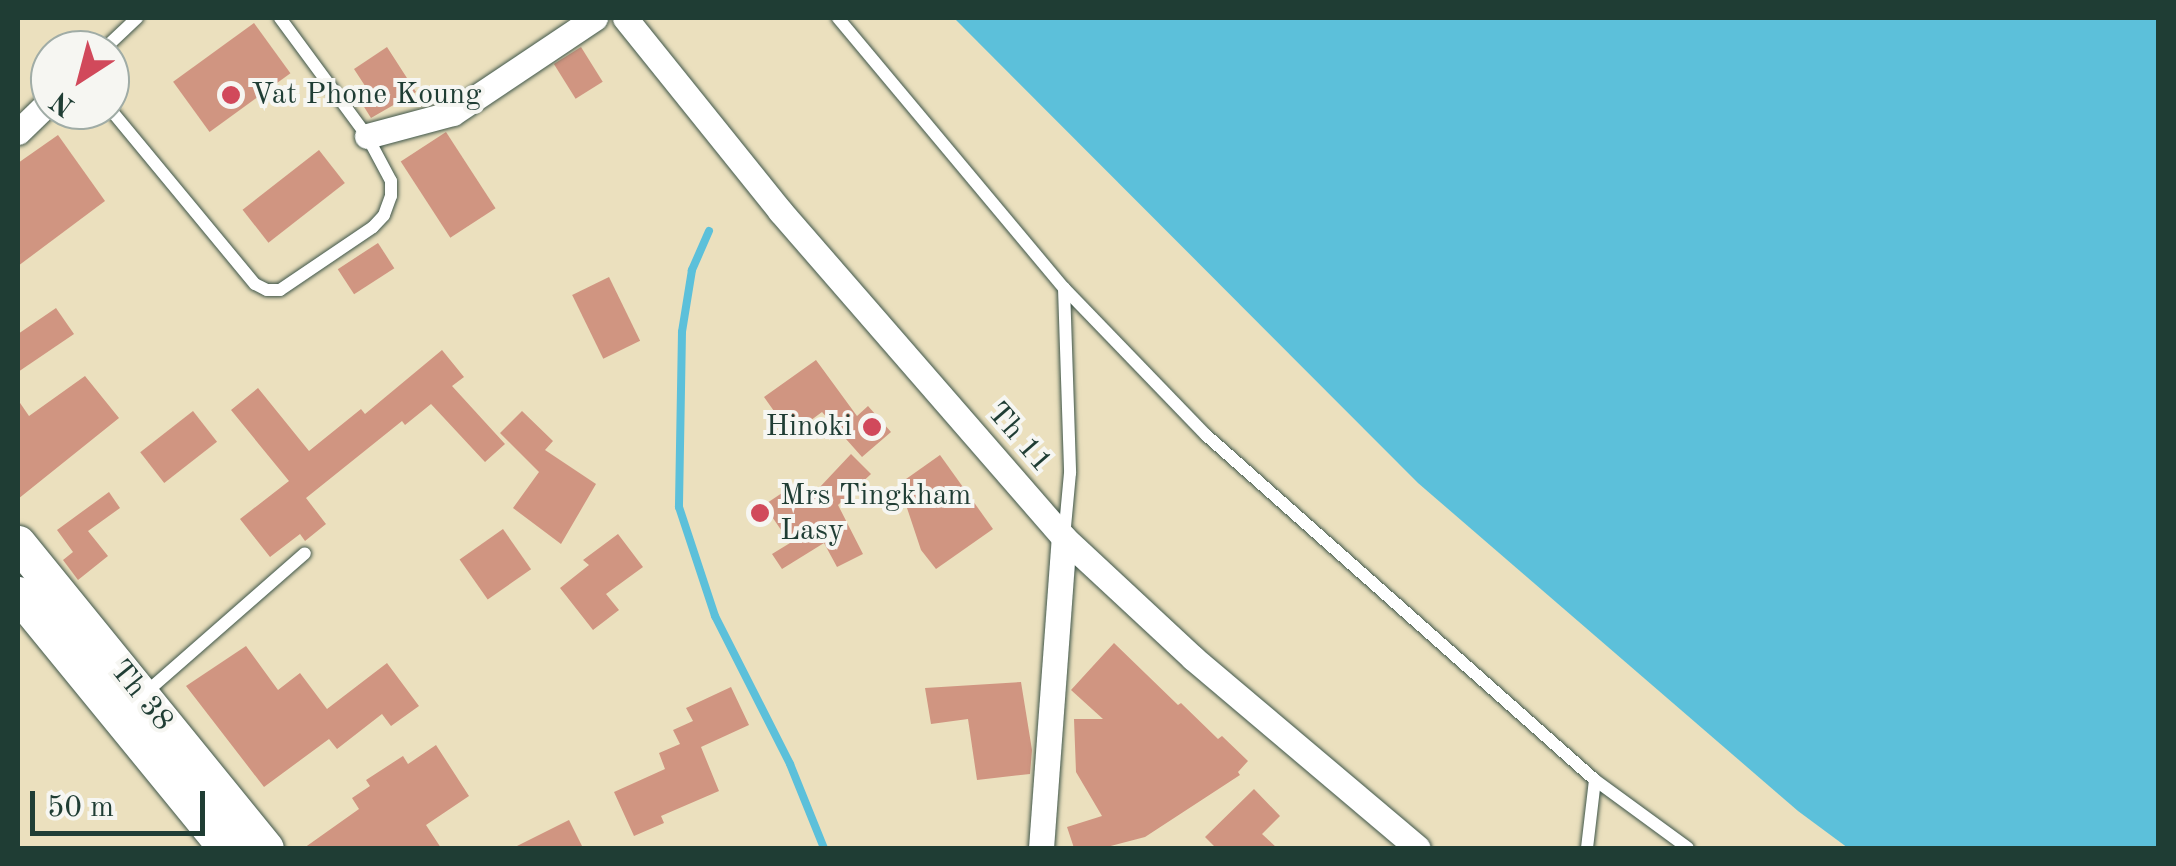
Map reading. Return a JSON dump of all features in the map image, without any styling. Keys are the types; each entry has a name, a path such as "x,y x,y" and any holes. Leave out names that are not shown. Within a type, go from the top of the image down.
{"street":[{"path":"367,136 453,113 595,18"},
{"name":"Th 11","path":"625,18 780,211 1064,538 1192,658 1418,848"},
{"path":"1041,848 1064,538"},
{"name":"Th 38","path":"18,543 266,848"},
{"name":"Th 38","path":"18,594 226,848"}],"lane":[{"path":"127,130 255,284 267,290 280,290 384,215 390,180 367,136 280,18"},
{"path":"838,18 1064,288 1206,435 1595,780 1688,848"},
{"path":"1064,288 1070,473 1064,538"},
{"path":"141,697 305,554"},
{"path":"1587,848 1595,780"}],"water":[{"path":"954,18 2158,18 2158,848 1848,848 1798,811 1418,483"}],"building":[{"path":"254,23 290,73 210,132 173,82"},
{"path":"387,47 416,92 371,118 361,102 371,95 354,69"},
{"path":"581,47 603,82 576,99 554,64"},
{"path":"446,132 496,208 450,238 401,161"},
{"path":"58,135 105,201 18,266 18,163"},
{"path":"319,150 345,183 268,243 243,210"},
{"path":"378,243 394,268 354,294 338,269"},
{"path":"609,277 640,341 603,359 572,295"},
{"path":"56,308 74,334 18,372 18,334"},
{"path":"442,350 464,377 452,386 505,444 485,462 431,404 405,425 402,421 306,498 326,524 305,541 300,534 270,557 240,519 289,481 231,410 258,388 309,451 361,409 365,414"},
{"path":"816,360 857,416 868,406 891,432 862,457 822,412 791,435 764,397"},
{"path":"85,376 119,418 18,499 18,400 29,416"},
{"path":"193,411 217,442 164,483 140,452"},
{"path":"522,411 553,441 545,450 596,484 561,544 513,508 539,472 500,433"},
{"path":"851,454 871,474 838,505 863,554 837,567 824,543 782,569 772,554 790,543 764,505 791,487 803,505"},
{"path":"940,455 993,529 936,569 921,550 899,484"},
{"path":"109,492 120,508 88,531 108,556 78,580 63,560 73,552 57,530"},
{"path":"503,529 531,569 488,600 460,559"},
{"path":"618,534 643,567 606,594 619,610 593,630 560,588 589,565 583,560"},
{"path":"1114,643 1178,705 1181,703 1218,739 1222,736 1248,761 1238,772 1240,775 1145,837 1103,848 1074,848 1067,827 1102,816 1076,772 1074,719 1103,719 1071,690"},
{"path":"246,646 278,690 300,673 327,709 387,663 419,706 391,726 382,714 337,749 329,739 264,787 186,686"},
{"path":"1021,682 1032,750 1030,774 977,780 968,719 931,724 925,688"},
{"path":"731,687 749,725 701,747 719,791 661,816 664,823 634,836 614,792 665,769 659,753 680,744 673,730 693,721 686,708"},
{"path":"436,745 469,796 426,825 441,848 304,848 359,809 352,798 370,786 366,780 403,756 408,764"},
{"path":"1254,789 1280,816 1262,834 1277,848 1216,848 1205,837"},
{"path":"569,820 583,848 513,848"}],"waterway":[{"path":"709,231 692,270 682,332 679,507 715,616 790,764 824,848"}],"place":[{"name":"Vat Phone Koung","path":"231,95"},
{"name":"Hinoki","path":"872,427"},
{"name":"Mrs Tingkham Lasy","path":"760,513"}]}
